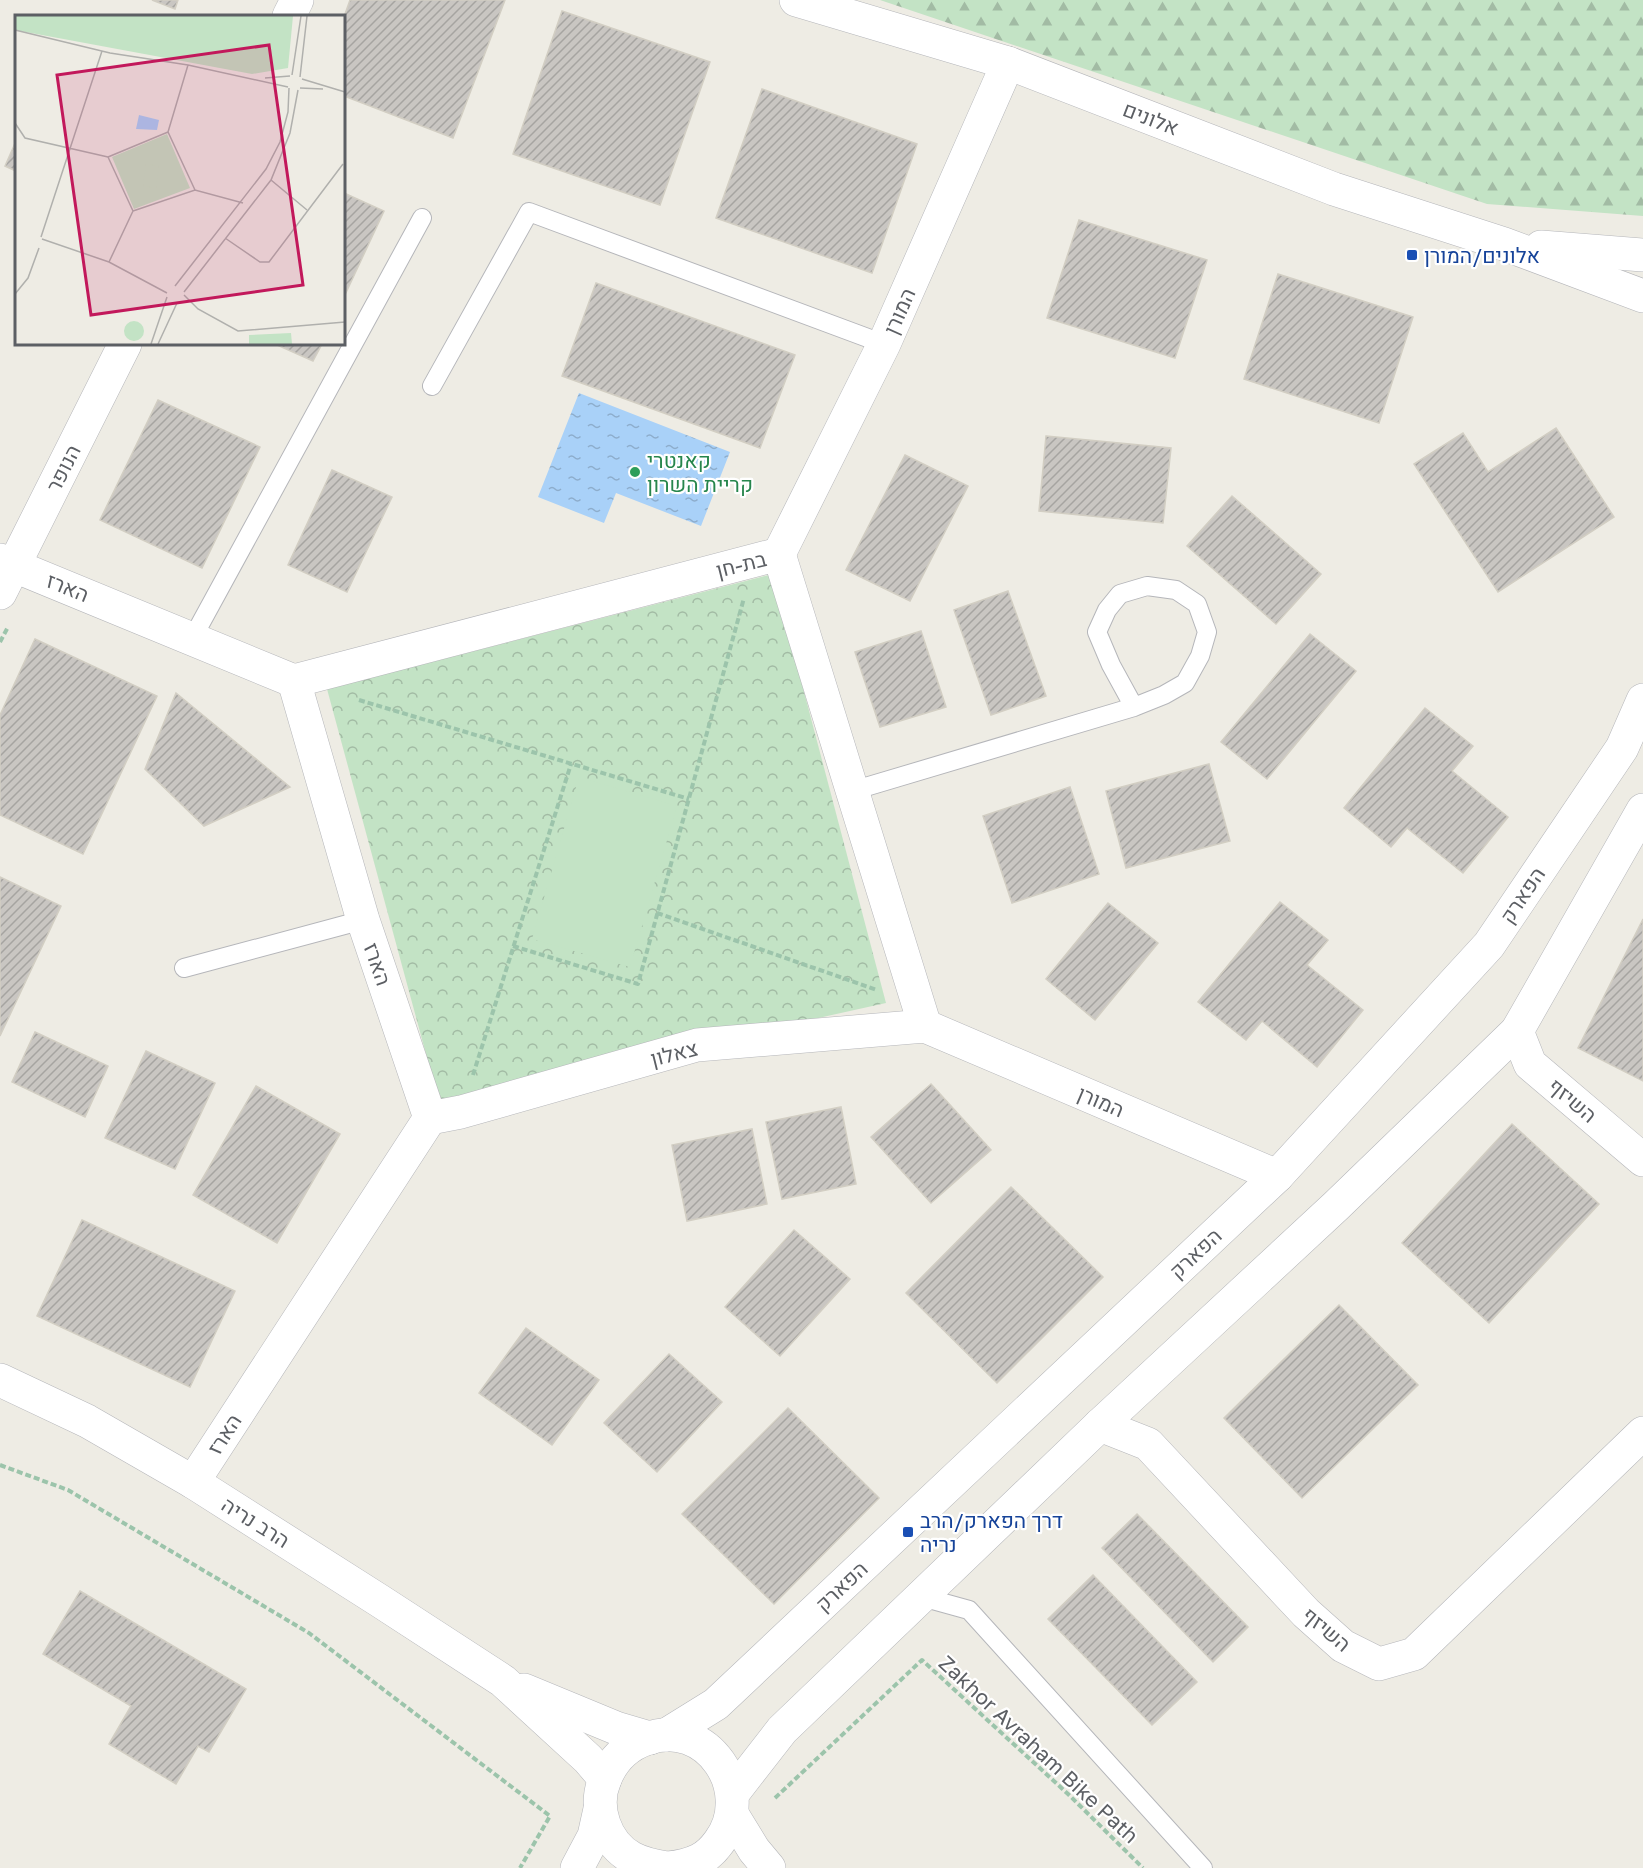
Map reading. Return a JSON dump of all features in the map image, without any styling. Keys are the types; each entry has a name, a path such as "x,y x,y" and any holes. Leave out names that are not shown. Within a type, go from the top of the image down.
{"street":[{"path":"290,15 297,0"},
{"name":"אלונים","path":"796,0 1008,63 1334,189 1504,244 1643,296"},
{"name":"המורן","path":"767,557 884,344 1008,63"},
{"name":"אלונים","path":"1504,244 1643,255"},
{"name":"הנופר","path":"5,573 124,345"},
{"name":"בת-חן","path":"294,681 767,557 852,790 922,1015"},
{"name":"הארז","path":"5,573 192,639 294,681 363,920 445,1115 193,1482"},
{"name":"הפארק","path":"658,1736 716,1704 1276,1176 1489,945 1622,748 1643,700"},
{"path":"602,1794 605,1827 615,1844 630,1857 648,1865 683,1867 713,1850 725,1834 733,1804 782,1730 1100,1425 1335,1206 1517,1031 1643,810"},
{"name":"המורן","path":"922,1015 1276,1176"},
{"name":"צאלון","path":"445,1115 697,1045 922,1015"},
{"name":"השיזף","path":"1517,1031 1530,1064 1643,1160"},
{"name":"הרב נריה","path":"0,1380 87,1421 193,1482 503,1681 588,1759 602,1794"},
{"name":"השיזף","path":"1100,1425 1148,1444 1306,1613 1343,1646 1379,1665 1414,1654 1643,1433"},
{"name":"הרב נריה","path":"503,1681 616,1728 658,1736"},
{"path":"577,1868 594,1836 610,1767 620,1754 634,1744 658,1736 685,1738 703,1746 718,1759 728,1775 733,1804 754,1850 769,1868"}],"lane":[{"path":"432,386 529,212 884,344"},
{"path":"192,639 422,218"},
{"path":"852,790 1134,707 1185,683 1200,656 1207,632 1197,604 1176,590 1147,586 1120,594 1107,610 1096,632 1134,707"},
{"path":"184,968 363,920"},
{"path":"922,1598 969,1610 1203,1868"}],"path":[{"path":"513,946 638,984 689,799 767,557"},
{"path":"0,642 9,626"},
{"path":"350,698 689,799"},
{"path":"445,1115 513,946 571,764"},
{"path":"657,913 922,1015"},
{"path":"0,1465 68,1490 309,1633 550,1816 520,1868"},
{"name":"Zakhor Avraham Bike Path","path":"773,1799 922,1660 1068,1794 1143,1868"}],"green space":[{"path":"880,0 1643,0 1643,216 1487,204"},
{"path":"773,574 886,1003 439,1102 327,689"},
{"path":"579,777 677,806 630,967 532,939"}],"water":[{"name":"קאנטרי קריית השרון","path":"579,393 730,452 701,526 616,493 604,523 538,497"}],"building":[{"path":"152,0 178,0 175,9"},
{"path":"350,0 505,0 453,138 345,96 345,15"},
{"path":"562,11 710,62 660,205 513,154"},
{"path":"762,89 917,144 872,273 716,218"},
{"path":"15,143 15,171 5,166"},
{"path":"345,193 384,211 345,295"},
{"path":"1079,220 1207,260 1175,358 1047,318"},
{"path":"1278,274 1413,317 1379,423 1244,379"},
{"path":"596,283 795,355 760,448 562,376"},
{"path":"277,345 321,345 313,361"},
{"path":"158,400 260,447 202,568 100,520"},
{"path":"1556,428 1614,517 1498,592 1414,464 1463,433 1488,472"},
{"path":"1046,436 1171,448 1163,523 1039,511"},
{"path":"905,455 968,486 910,601 846,570"},
{"path":"332,470 392,497 347,592 288,565"},
{"path":"1232,496 1321,574 1276,624 1187,546"},
{"path":"1008,591 1046,696 991,715 954,610"},
{"path":"921,631 946,707 880,727 855,652"},
{"path":"1310,634 1356,671 1267,779 1221,742"},
{"path":"35,639 157,696 83,854 0,815 0,715"},
{"path":"176,693 290,787 204,826 145,769"},
{"path":"1425,708 1473,746 1452,771 1508,817 1463,873 1407,828 1391,847 1344,808"},
{"path":"1209,764 1230,841 1126,868 1106,791"},
{"path":"1070,787 1099,874 1012,903 983,816"},
{"path":"0,877 61,906 0,1036"},
{"path":"1280,902 1328,940 1307,965 1363,1010 1317,1067 1262,1021 1246,1040 1198,1002"},
{"path":"1108,903 1158,943 1095,1020 1046,979"},
{"path":"1643,919 1643,1081 1578,1048"},
{"path":"35,1032 108,1066 85,1117 12,1082"},
{"path":"146,1051 215,1083 175,1169 105,1138"},
{"path":"931,1084 991,1150 931,1203 871,1137"},
{"path":"256,1086 340,1134 277,1243 193,1195"},
{"path":"841,1107 856,1184 782,1199 766,1122"},
{"path":"1512,1124 1599,1204 1489,1323 1402,1243"},
{"path":"752,1129 767,1204 687,1221 672,1145"},
{"path":"1011,1187 1103,1277 997,1383 906,1293"},
{"path":"82,1220 235,1291 190,1387 37,1316"},
{"path":"794,1230 850,1279 780,1356 725,1307"},
{"path":"1339,1305 1418,1385 1302,1498 1224,1418"},
{"path":"526,1328 599,1380 552,1445 479,1393"},
{"path":"669,1354 722,1402 657,1472 604,1423"},
{"path":"788,1408 879,1498 774,1604 682,1514"},
{"path":"1137,1514 1248,1627 1213,1662 1102,1548"},
{"path":"1093,1575 1197,1682 1152,1725 1048,1619"},
{"path":"80,1591 246,1689 209,1752 198,1746 176,1784 109,1744 131,1706 43,1654"}],"place":[{"name":"אלונים/המורן","path":"1412,255"},
{"name":"קאנטרי קריית השרון","path":"635,472"},
{"name":"דרך הפארק/הרב נריה","path":"908,1532"}]}
